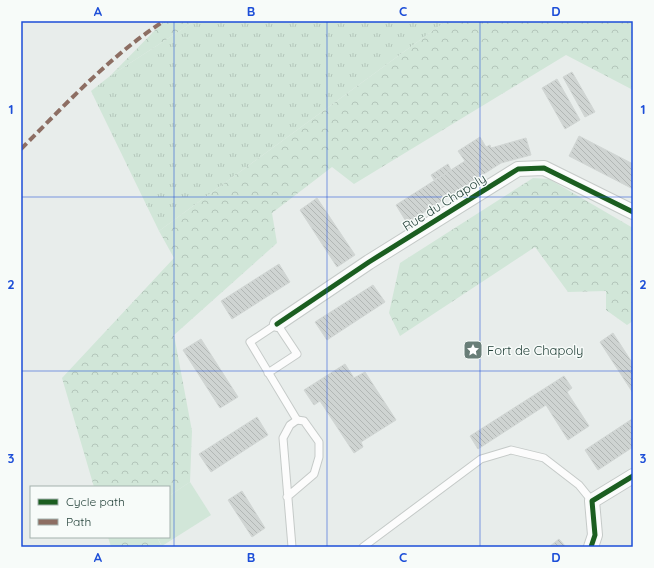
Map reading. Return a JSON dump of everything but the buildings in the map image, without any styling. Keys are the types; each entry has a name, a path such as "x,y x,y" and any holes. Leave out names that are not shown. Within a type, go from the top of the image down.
{"street":[{"name":"Rue du Chapoly","path":"278,324 369,262 518,169 544,168 633,212"},
{"path":"591,547 595,535 592,501 633,476"}],"lane":[{"path":"268,373 297,354 278,324 250,342 268,373 297,420"},
{"path":"287,497 314,474 319,457 320,442 304,421 297,420 290,425 282,438 287,497 292,547"},
{"path":"363,547 481,459 511,450 544,458 579,485 592,501"}],"green space":[{"path":"164,21 195,21 110,76"},
{"path":"195,21 446,21 159,231 91,91 110,76"},
{"path":"446,21 633,21 633,90 566,55 354,184 332,167 272,213 277,243 174,335 192,431 190,482 170,495 170,486 94,486 62,378 174,258 159,231"},
{"path":"533,178 549,179 633,228 633,321 627,325 606,310 606,291 568,292 535,247 400,336 389,313 400,263"},
{"path":"190,482 211,515 162,546 158,538 170,538 170,495"},
{"path":"108,538 158,538 162,547 111,547"}],"marked path":[{"path":"21,149 89,81 125,49 164,21"}],"cycle path":[{"path":"277,324 369,262 518,169 544,168 633,212"},
{"path":"591,547 595,535 592,501 633,476"}],"place":[{"name":"Fort de Chapoly","path":"473,350"}]}
